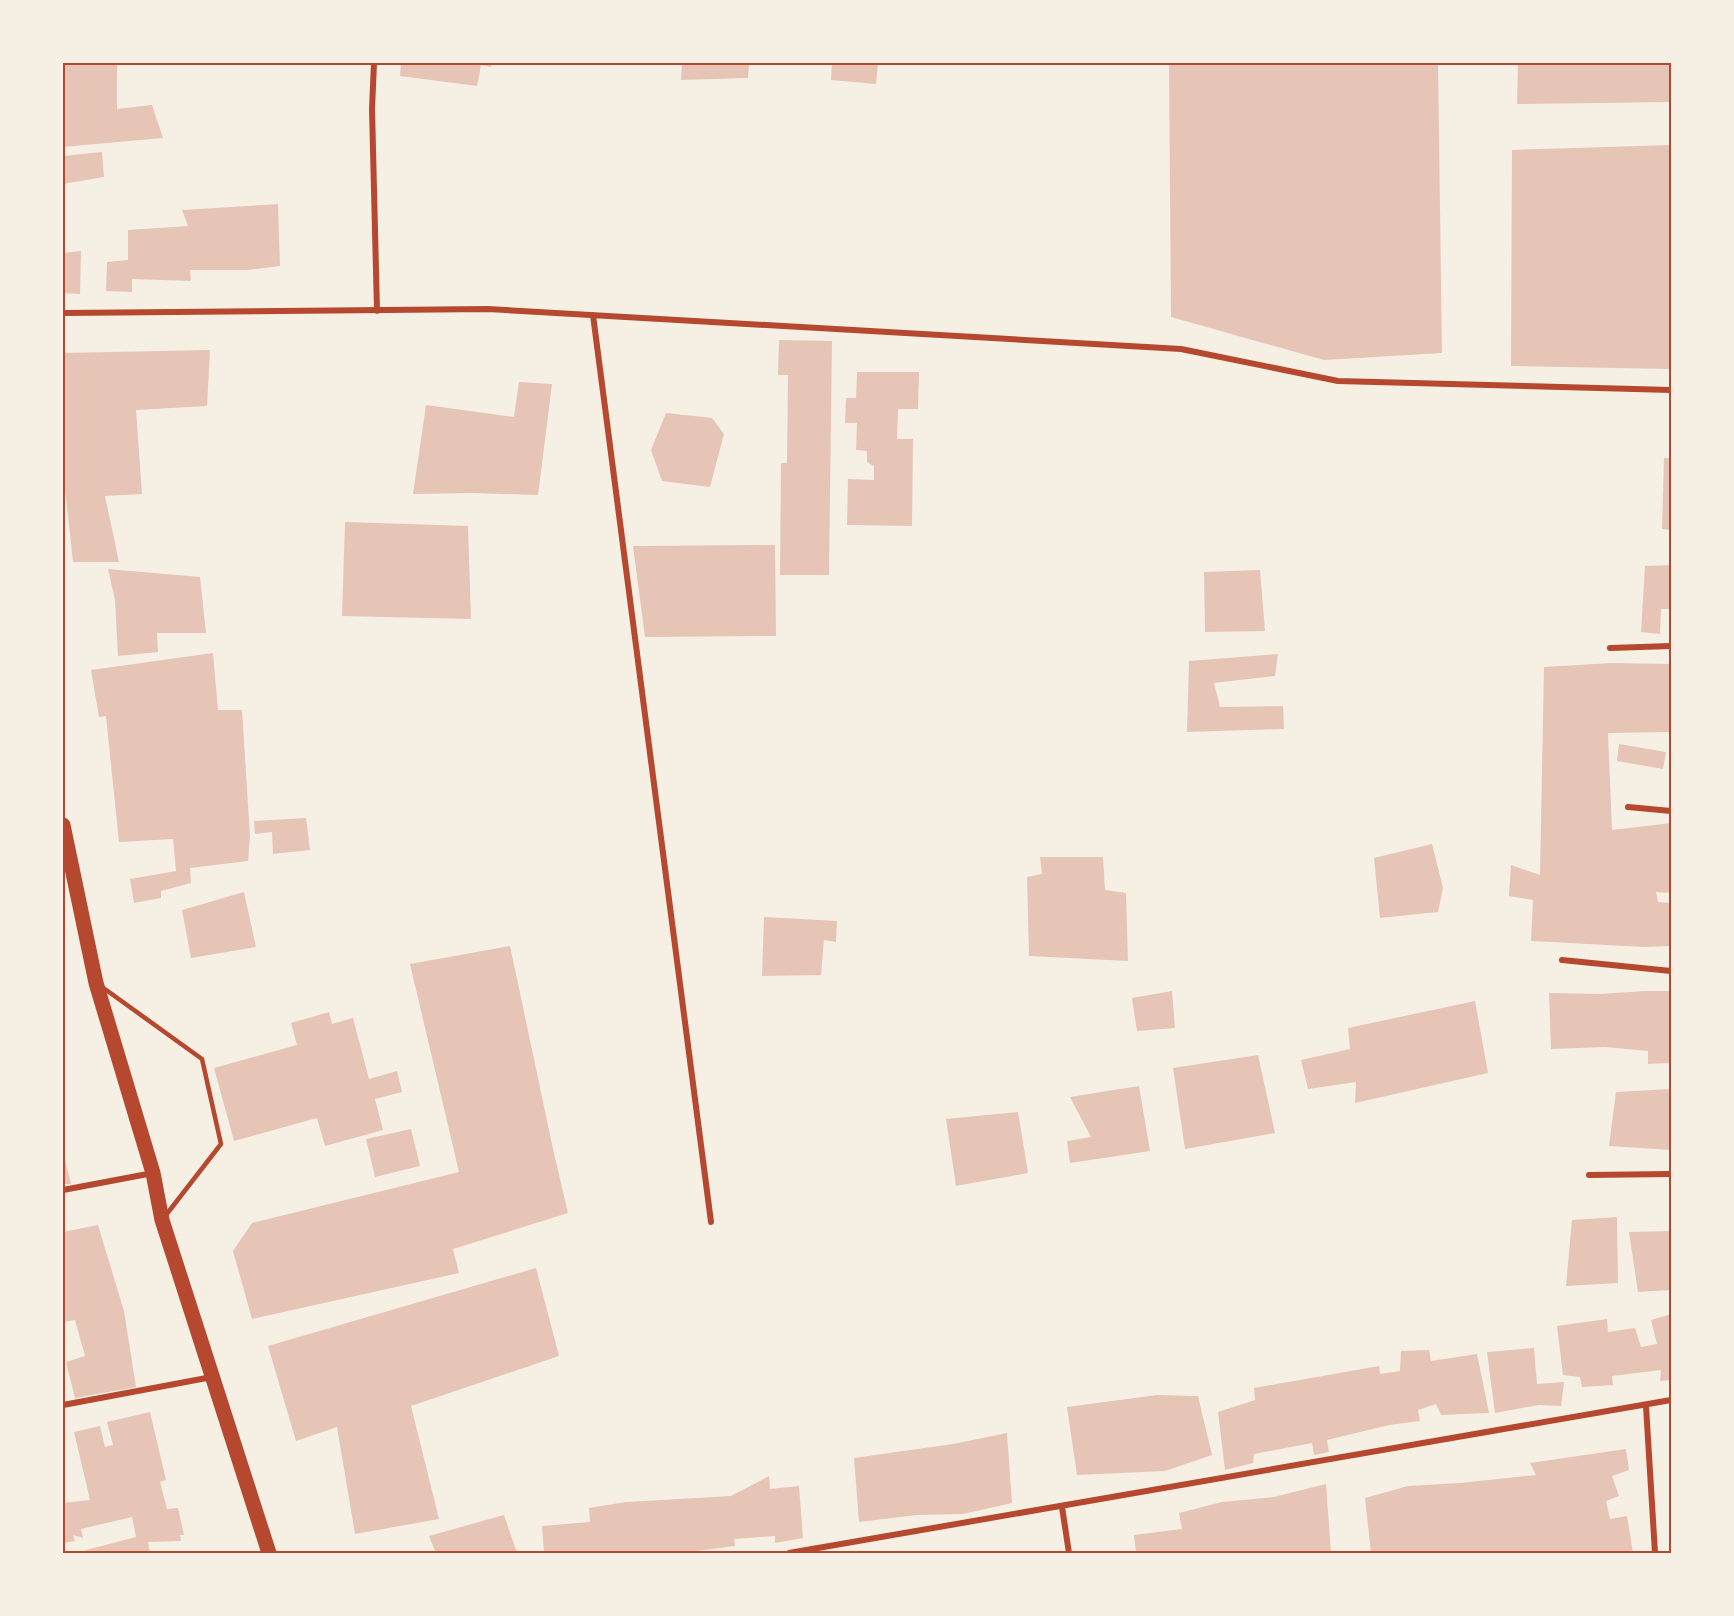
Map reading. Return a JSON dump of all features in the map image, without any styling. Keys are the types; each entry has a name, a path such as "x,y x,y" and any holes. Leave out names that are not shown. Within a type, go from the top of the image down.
{"main road":[{"path":"63,825 96,983 153,1173 162,1220 269,1553"}],"street":[{"path":"374,63 372,109 377,311"},
{"path":"63,313 488,309 1181,349 1338,381 1671,390"},
{"path":"593,315 711,1222"},
{"path":"1610,648 1671,646"},
{"path":"1628,807 1671,811"},
{"path":"1562,960 1671,971"},
{"path":"63,1190 153,1173"},
{"path":"1589,1175 1671,1174"},
{"path":"63,1405 212,1377"},
{"path":"789,1553 1671,1400"},
{"path":"1646,1406 1655,1553"},
{"path":"1062,1507 1069,1553"}],"lane":[{"path":"96,983 202,1059 221,1144 162,1220"}],"building":[{"path":"63,63 117,63 117,109 152,105 163,138 63,147"},
{"path":"401,63 491,63 491,67 481,65 477,86 400,76"},
{"path":"682,63 749,63 748,78 681,80"},
{"path":"832,63 878,63 876,84 831,80"},
{"path":"1169,63 1438,63 1442,353 1324,360 1171,317"},
{"path":"1518,63 1671,63 1671,102 1517,104"},
{"path":"1671,145 1671,369 1511,366 1512,150"},
{"path":"102,152 104,177 63,184 63,156"},
{"path":"278,204 280,266 248,270 190,270 191,281 132,279 132,292 106,291 107,262 128,260 128,230 188,226 182,210"},
{"path":"81,251 80,294 63,293 63,253"},
{"path":"779,340 832,341 829,575 780,575 781,463 787,463 788,375 778,375"},
{"path":"210,350 207,406 136,410 142,494 105,496 119,562 73,562 63,470 63,353"},
{"path":"857,372 919,372 918,409 898,409 897,439 913,439 912,526 847,525 848,479 874,480 874,466 867,462 867,451 856,450 857,423 845,423 846,398 856,398"},
{"path":"519,382 552,384 538,495 413,494 426,405 514,417"},
{"path":"666,413 712,418 724,434 710,487 662,481 651,450"},
{"path":"1664,458 1671,458 1671,530 1662,529"},
{"path":"345,522 468,526 471,619 342,616"},
{"path":"775,545 776,636 645,637 633,546"},
{"path":"1671,565 1671,609 1661,609 1660,634 1641,632 1645,566"},
{"path":"108,569 200,577 206,633 157,633 158,652 118,656 115,600"},
{"path":"1260,570 1265,631 1205,632 1204,572"},
{"path":"213,653 218,710 242,710 250,836 248,861 190,868 191,883 161,891 161,898 134,903 130,879 176,871 173,839 119,842 106,716 99,717 91,670"},
{"path":"1278,654 1275,676 1214,683 1220,707 1283,706 1284,729 1187,732 1189,661"},
{"path":"1612,663 1671,664 1671,732 1608,733 1612,830 1671,823 1671,893 1656,892 1658,902 1671,903 1671,946 1645,947 1531,941 1533,900 1509,896 1511,865 1540,875 1544,667"},
{"path":"1619,744 1666,752 1663,769 1617,761"},
{"path":"306,818 310,850 273,854 272,832 255,834 254,821"},
{"path":"1432,844 1443,888 1438,912 1380,918 1374,858"},
{"path":"1040,857 1103,857 1105,890 1126,893 1128,961 1029,956 1027,877 1042,874"},
{"path":"244,892 256,947 191,958 182,910"},
{"path":"764,917 837,921 836,942 824,940 821,975 762,976"},
{"path":"510,946 568,1213 453,1249 459,1273 252,1319 233,1251 252,1223 459,1172 410,964"},
{"path":"1172,991 1175,1028 1137,1031 1132,998"},
{"path":"1671,991 1671,1063 1648,1064 1648,1051 1605,1047 1551,1049 1549,993 1600,994"},
{"path":"1475,1001 1488,1073 1355,1103 1356,1082 1308,1089 1301,1060 1350,1049 1348,1028"},
{"path":"329,1012 332,1024 353,1018 369,1079 397,1071 402,1092 375,1099 383,1130 325,1146 317,1118 234,1141 214,1068 297,1045 291,1023"},
{"path":"1258,1055 1275,1133 1185,1149 1173,1068"},
{"path":"1139,1086 1150,1151 1070,1163 1067,1141 1091,1137 1070,1097"},
{"path":"1671,1089 1671,1150 1609,1146 1616,1092"},
{"path":"1018,1112 1028,1173 956,1186 946,1119"},
{"path":"411,1129 420,1166 375,1177 366,1139"},
{"path":"64,1156 71,1184 63,1184"},
{"path":"1617,1217 1618,1283 1566,1286 1572,1220"},
{"path":"98,1225 124,1311 136,1387 75,1398 66,1362 85,1356 75,1320 63,1322 63,1232"},
{"path":"1671,1231 1671,1290 1638,1292 1629,1232"},
{"path":"536,1268 559,1356 411,1406 439,1519 355,1534 337,1427 296,1441 268,1346"},
{"path":"1671,1314 1671,1380 1660,1381 1661,1370 1612,1376 1613,1385 1582,1387 1580,1377 1563,1375 1557,1326 1607,1319 1608,1332 1635,1328 1641,1347 1657,1344 1651,1320"},
{"path":"1534,1348 1537,1384 1564,1382 1561,1406 1539,1405 1495,1413 1487,1352"},
{"path":"1429,1350 1431,1361 1477,1354 1489,1413 1441,1415 1436,1404 1418,1410 1420,1421 1389,1425 1327,1440 1329,1452 1314,1455 1312,1443 1254,1454 1253,1463 1225,1470 1218,1412 1255,1400 1254,1388 1379,1366 1380,1374 1400,1371 1401,1351"},
{"path":"1157,1395 1198,1396 1212,1455 1165,1471 1077,1475 1067,1407"},
{"path":"150,1412 166,1480 160,1482 167,1509 178,1508 184,1535 180,1535 181,1541 148,1542 150,1553 75,1553 136,1537 132,1517 81,1529 83,1538 73,1535 75,1541 63,1543 63,1503 90,1500 74,1432 100,1426 105,1447 113,1445 107,1422"},
{"path":"1007,1433 1012,1503 963,1514 917,1515 859,1522 854,1458 953,1444"},
{"path":"1626,1449 1629,1470 1612,1476 1619,1496 1606,1501 1610,1519 1627,1516 1633,1553 1371,1553 1365,1498 1408,1486 1536,1475 1530,1463"},
{"path":"769,1476 770,1489 799,1486 803,1538 775,1543 775,1536 734,1539 735,1546 680,1553 544,1553 542,1526 590,1522 589,1508 626,1502 731,1496"},
{"path":"1326,1484 1331,1553 1136,1553 1134,1535 1182,1529 1179,1513 1222,1502 1274,1497"},
{"path":"504,1515 517,1553 436,1553 429,1536"}]}
